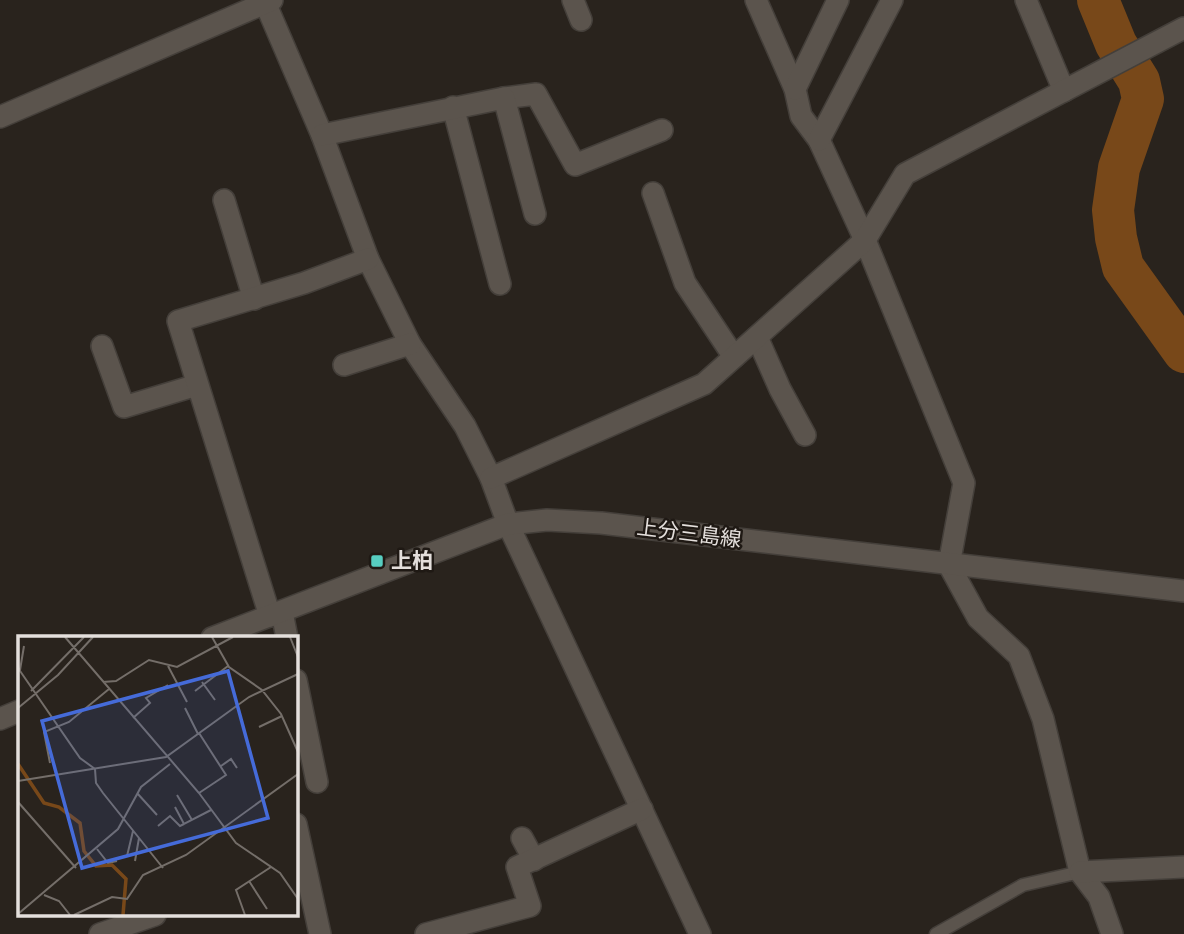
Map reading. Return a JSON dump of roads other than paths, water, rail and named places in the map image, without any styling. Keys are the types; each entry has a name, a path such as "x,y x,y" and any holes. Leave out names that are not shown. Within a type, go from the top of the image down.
{"street":[{"path":"756,0 795,89 801,116 819,140 865,240 964,483 949,565 978,618 1019,656 1043,719 1080,872 1099,897 1112,934"},
{"path":"795,89 838,0"},
{"path":"819,140 892,0"},
{"path":"1026,0 1064,91"},
{"path":"0,117 267,1 322,135 368,259 410,344 465,426 491,478 508,524 642,809 694,933"},
{"path":"491,478 704,384 865,240 905,174 1184,28"},
{"path":"322,135 453,107 536,93 575,165 662,130"},
{"path":"504,98 535,214"},
{"path":"453,107 500,284"},
{"path":"653,193 685,283 734,357"},
{"path":"224,200 254,299"},
{"path":"286,636 276,614 197,385 178,321 254,299 368,259"},
{"path":"757,337 779,389 805,435"},
{"path":"344,365 410,344"},
{"path":"103,346 124,407 197,385"},
{"name":"上分三島線","path":"217,636 508,524 547,520 601,523 1184,591"},
{"path":"298,690 317,782"},
{"path":"0,719 18,711"},
{"path":"426,934 509,923 530,906 517,867 642,809"},
{"path":"522,838 534,860"},
{"path":"298,844 301,874 320,934"},
{"path":"1080,872 1184,867"},
{"path":"100,934 152,916"}],"lane":[{"path":"936,934 1023,886 1080,872"}],"waterway":[{"path":"1098,0 1116,44 1139,81 1143,99 1119,168 1113,210 1123,267 1184,352"}],"place":[{"name":"上柏","path":"377,561"}]}
